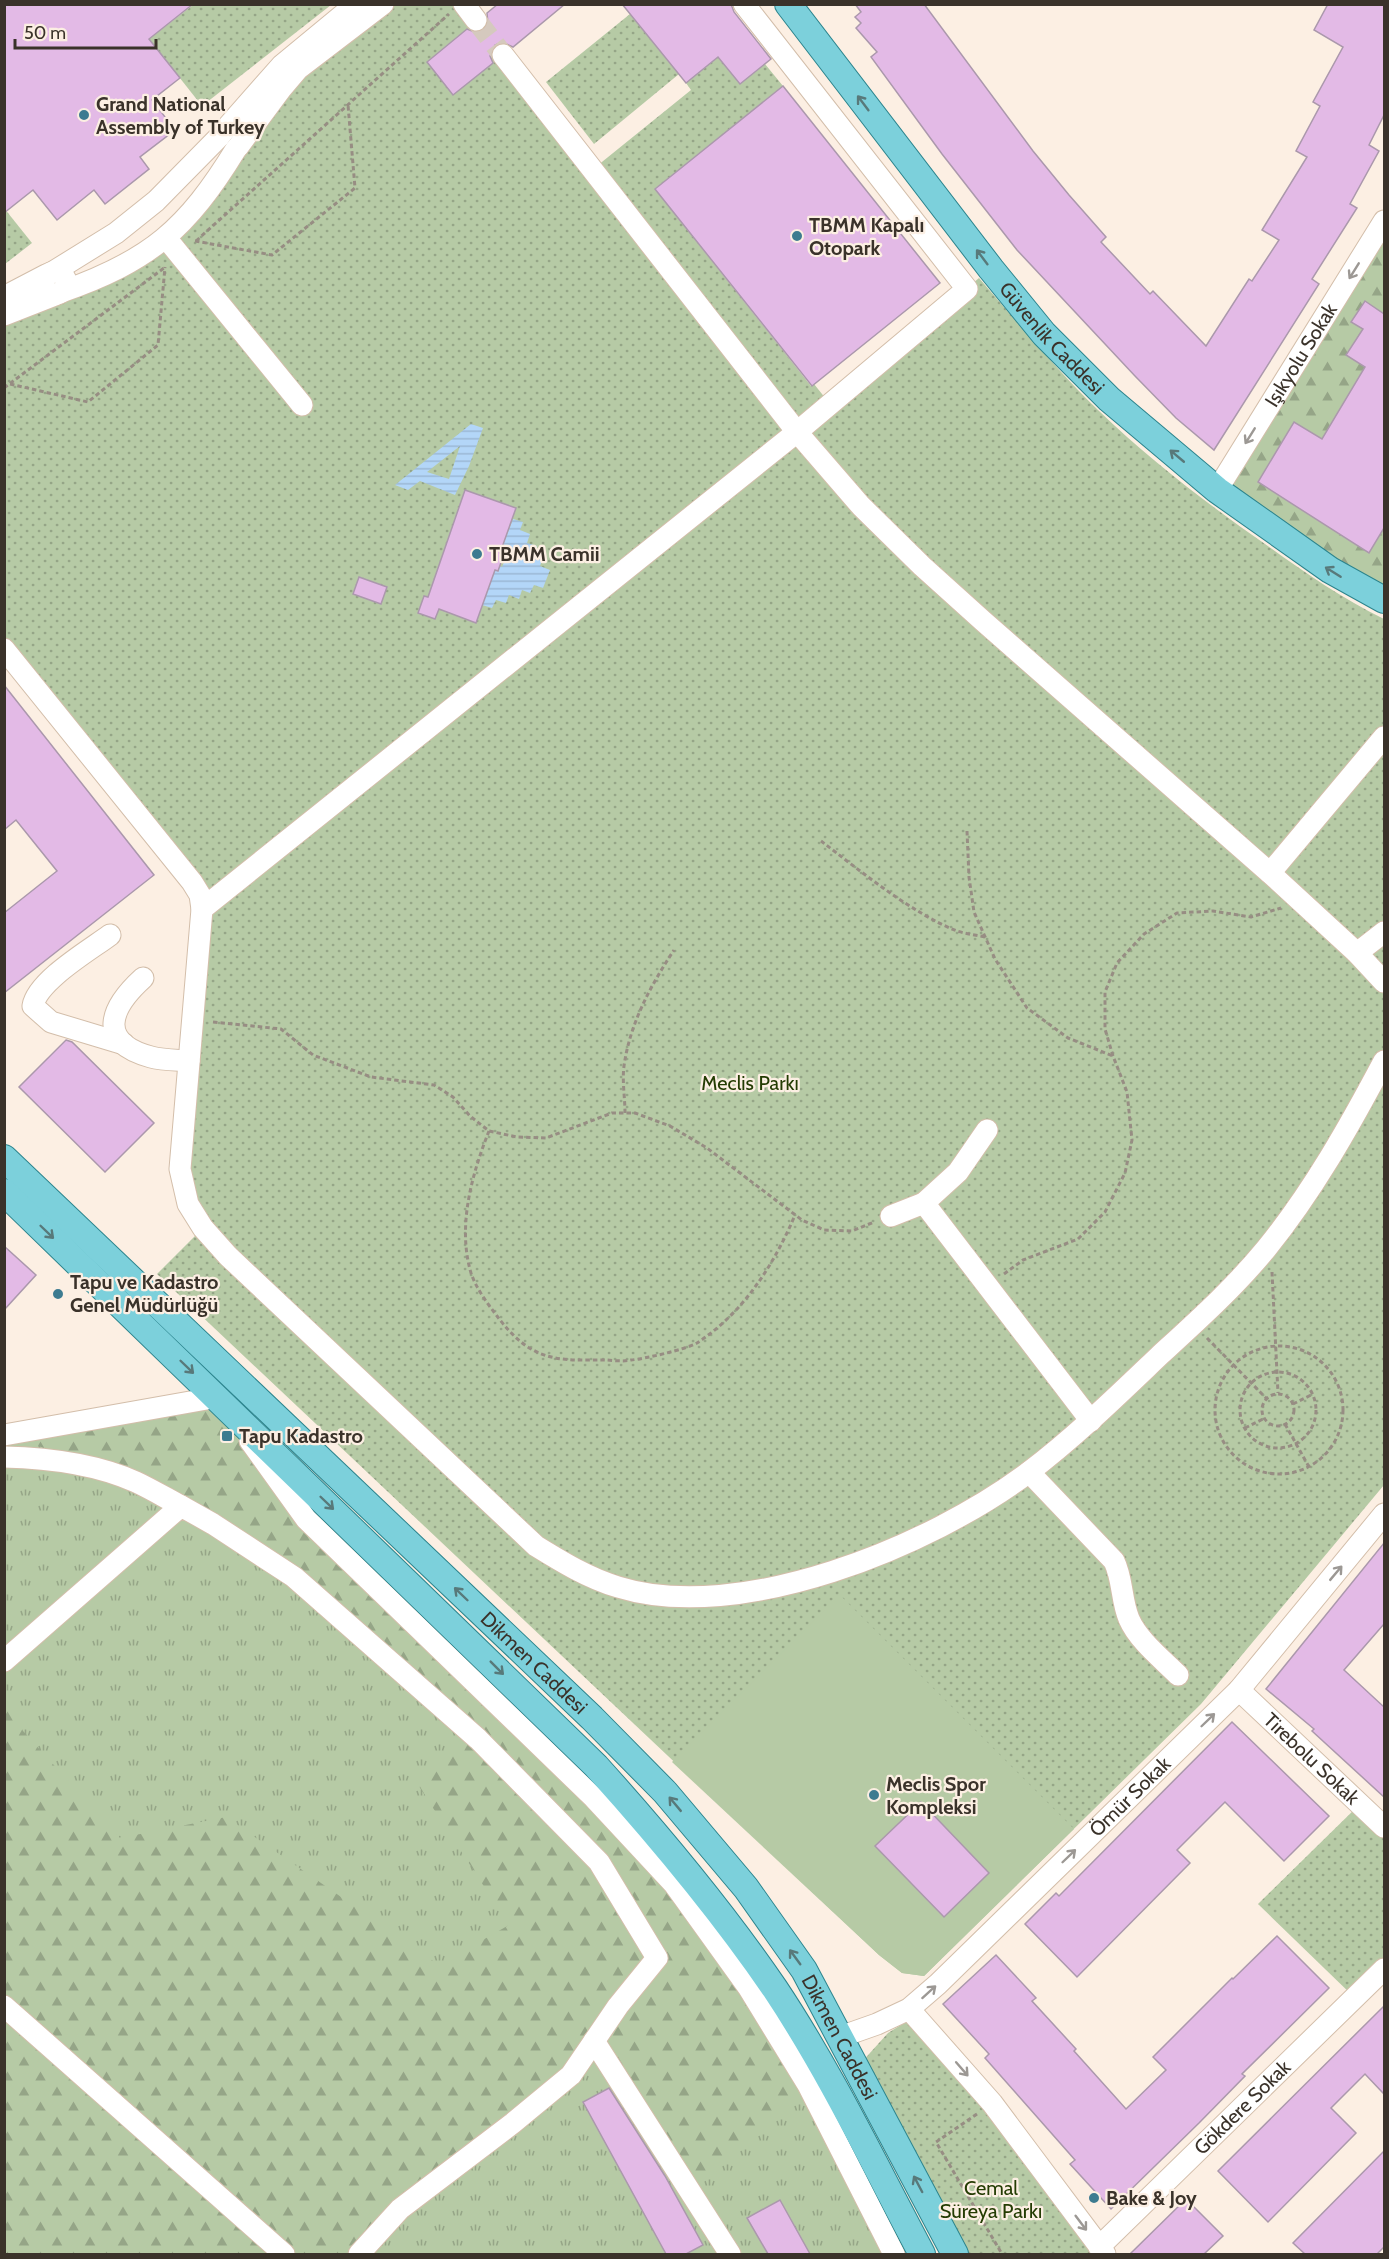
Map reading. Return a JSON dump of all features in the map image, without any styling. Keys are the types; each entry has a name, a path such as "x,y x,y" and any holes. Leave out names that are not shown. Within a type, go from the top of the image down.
{"main road":[{"name":"Güvenlik Caddesi","path":"788,4 991,269 1044,334 1109,399 1217,490 1330,570 1384,600"},
{"name":"Dikmen Caddesi","path":"4,1158 592,1718 665,1792 746,1888 804,1970 955,2254"},
{"name":"Dikmen Caddesi","path":"4,1192 596,1766 664,1842 720,1911 812,2048 922,2254"},
{"path":"812,2048 840,2037"}],"street":[{"path":"4,297 120,268 176,250 229,141 282,65 356,4"},
{"path":"4,315 54,284 156,201 229,141 298,69 383,4"},
{"path":"202,909 797,432 967,289 744,4"},
{"path":"503,55 797,432 861,506 922,566 1270,873 1357,953 1384,982"},
{"name":"Işıkyolu Sokak","path":"1217,490 1384,221"},
{"path":"176,250 302,405"},
{"path":"4,649 192,882 200,895 202,909 180,1169 188,1204 203,1228 228,1256 536,1545 578,1571 619,1588 698,1598 765,1590 809,1579 851,1565 954,1520 1029,1472 1091,1421 1228,1291 1271,1242 1308,1194 1341,1143 1384,1061"},
{"path":"1270,873 1384,737"},
{"path":"1357,953 1384,932"},
{"path":"110,935 47,982 34,998 33,1006 51,1022 124,1044 153,1057 189,1061"},
{"path":"124,1044 114,1033 113,1016 120,1003 143,978"},
{"path":"891,1216 924,1203 958,1172 987,1131"},
{"path":"924,1203 1091,1421"},
{"path":"4,1435 218,1397 306,1519 594,1798 674,1884 748,1987 808,2085 894,2254"},
{"path":"4,1456 55,1460 134,1481 213,1524 294,1577 478,1739 599,1862 657,1958 618,2006 571,2075 513,2123 400,2209 359,2254"},
{"path":"1029,1472 1114,1561 1120,1574 1128,1617 1133,1629 1178,1675"},
{"path":"4,1661 181,1506"},
{"name":"Ömür Sokak","path":"840,2037 877,2024 909,2009 1239,1690 1384,1514"},
{"name":"Tirebolu Sokak","path":"1239,1690 1384,1827"},
{"name":"Gökdere Sokak","path":"1102,2251 1384,1969"},
{"path":"4,2006 284,2254"},
{"path":"909,2009 992,2103 1102,2251"},
{"path":"594,2041 730,2254"}],"path":[{"path":"4,388 176,250 348,105 464,12"},
{"path":"176,250 272,255 355,188 348,105"},
{"path":"10,384 88,402 158,345 176,250"},
{"path":"967,831 969,878 974,912 995,959 1028,1008 1068,1038 1113,1056"},
{"path":"820,841 920,911 957,931 985,937"},
{"path":"988,1286 1023,1260 1078,1239 1105,1212 1125,1173 1132,1140 1127,1092 1105,1029 1105,992 1117,963 1144,934 1177,913 1213,911 1251,917 1279,909 1295,896"},
{"path":"625,1113 624,1068 632,1032 653,982 674,950"},
{"path":"193,1020 281,1029 313,1055 371,1077 434,1085 453,1097 489,1131 516,1137 546,1138 612,1113 635,1113 670,1126 707,1148 802,1220 824,1230 852,1231 891,1216"},
{"path":"489,1131 476,1166 468,1201 466,1237 471,1273 486,1302 507,1330 533,1350 567,1360 630,1361 695,1345 729,1317 760,1282 784,1241 795,1215"},
{"path":"1271,1242 1278,1393"},
{"path":"1193,1323 1267,1399"},
{"path":"1266,1346 1276,1346 1307,1351 1324,1363 1336,1379 1343,1399 1343,1419 1336,1439 1324,1455 1309,1467 1285,1474 1263,1473 1243,1464 1227,1449 1217,1428 1214,1407 1219,1385 1233,1364 1247,1353 1266,1346"},
{"path":"1277,1372 1285,1372 1297,1377 1307,1385 1313,1394 1317,1409 1315,1422 1309,1434 1289,1447 1276,1448 1265,1446 1254,1440 1241,1419 1240,1407 1243,1396 1252,1383 1260,1377 1277,1372"},
{"path":"1278,1393 1288,1397 1293,1404 1293,1415 1285,1424 1276,1425 1265,1418 1263,1406 1267,1399 1278,1393"},
{"path":"1293,1404 1313,1394"},
{"path":"1245,1428 1265,1418"},
{"path":"1285,1424 1309,1467"},
{"path":"992,2103 936,2142 1002,2254"}],"green space":[{"name":"Meclis Parkı","path":"383,4 464,5 592,170 691,90 686,83 718,57 740,84 765,64 783,86 655,189 811,386 814,384 830,404 979,278 1082,394 1158,464 1294,565 1384,619 1384,1485 1201,1704 924,1976 902,1973 879,1955 157,1274 203,1228 188,1204 202,909 5,649 5,315 148,252 281,89"},
{"path":"193,5 331,5 202,106 149,39"},
{"path":"630,14 679,74 594,144 546,82"},
{"path":"4,208 32,243 5,264 4,264"},
{"path":"1384,221 1384,600 1217,490"},
{"path":"218,1397 306,1519 748,1987 894,2254 5,2254 4,1445"},
{"path":"218,1397 306,1519 674,1884 808,2085 691,2194 594,2041 359,2254 5,2254 4,1691 23,1731 120,1838 226,1817 439,1965 509,1925 411,1774 478,1739 294,1577 94,1469 10,1434"},
{"name":"Meclis Spor Kompleksi","path":"840,1595 1074,1829 924,1976 902,1973 879,1955 672,1762"},
{"path":"1360,1804 1384,1827 1384,1969 1355,1998 1258,1904"},
{"name":"Cemal Süreya Parkı","path":"912,2018 1099,2254 959,2254 860,2064 888,2033"}],"water":[{"path":"471,424 483,428 455,495 420,481 408,490 395,485","holes":["460,446 449,479 427,472"]},
{"path":"513,519 523,522 520,530 530,534 527,543 537,546 535,554 543,558 540,566 550,570 543,588 534,585 530,593 522,590 519,599 509,595 506,603 496,600 492,608 482,605 495,570 498,571 500,566 502,567 505,560 502,559 504,554 500,553"}],"building":[{"name":"Grand National Assembly of Turkey","path":"4,4 193,4 149,39 180,78 152,100 175,130 140,157 149,169 105,204 94,190 57,220 33,190 4,213"},
{"path":"498,4 565,4 513,47 502,42 495,45 490,56 493,63 453,95 427,62 467,29 477,33 484,30 488,24 487,13"},
{"path":"622,4 731,4 734,12 771,59 740,84 718,57 686,83"},
{"path":"855,4 924,4 1033,151 1106,237 1101,242 1150,294 1153,291 1206,346 1249,279 1252,281 1279,240 1262,230 1307,157 1296,151 1320,106 1313,102 1343,47 1314,30 1328,4 1384,4 1384,115 1369,145 1379,151 1350,204 1357,208 1312,279 1319,284 1214,450 1176,418 1017,250 942,154 871,57 877,52 856,28 861,23 855,17 861,12"},
{"name":"TBMM Kapalı Otopark","path":"783,86 940,283 812,386 655,189"},
{"path":"1365,301 1384,314 1384,528 1369,553 1258,482 1294,422 1322,439 1365,367 1346,355 1363,329 1351,322"},
{"path":"465,490 516,508 500,553 504,554 498,571 495,570 476,623 439,609 435,619 418,613 424,596 428,597"},
{"path":"359,577 387,587 381,604 353,594"},
{"path":"4,685 154,875 4,993 4,913 57,871 16,820 4,830"},
{"path":"66,1040 72,1042 154,1123 105,1172 19,1087"},
{"path":"4,1246 36,1275 4,1310"},
{"path":"1384,1543 1384,1624 1344,1670 1384,1707 1384,1797 1312,1731 1314,1729 1266,1689"},
{"path":"1232,1722 1329,1816 1284,1861 1225,1802 1177,1850 1190,1863 1077,1977 1025,1924 1056,1893 1059,1896"},
{"path":"921,1802 989,1873 944,1917 875,1846"},
{"path":"1277,1936 1329,1988 1242,2074 1245,2076 1199,2123 1111,2209 1070,2164 1075,2160 985,2058 989,2054 943,2004 996,1955 1036,1998 1032,2001 1126,2109 1166,2070 1153,2057"},
{"path":"1384,2006 1384,2094 1365,2074 1331,2108 1356,2133 1268,2222 1218,2171"},
{"path":"609,2088 665,2176 703,2245 686,2254 666,2254 583,2102"},
{"path":"1384,2151 1384,2247 1377,2254 1305,2254 1293,2243"},
{"path":"1186,2199 1223,2236 1204,2254 1130,2254"},
{"path":"780,2200 810,2254 768,2254 747,2218"}],"tunnel":[{"path":"476,20 503,55"}],"place":[{"name":"Grand National Assembly of Turkey","path":"84,115"},
{"name":"TBMM Kapalı Otopark","path":"797,236"},
{"name":"TBMM Camii","path":"477,554"},
{"name":"Tapu ve Kadastro Genel Müdürlüğü","path":"58,1294"},
{"name":"Tapu Kadastro","path":"227,1436"},
{"name":"Meclis Spor Kompleksi","path":"874,1795"},
{"name":"Bake & Joy","path":"1094,2198"}]}
